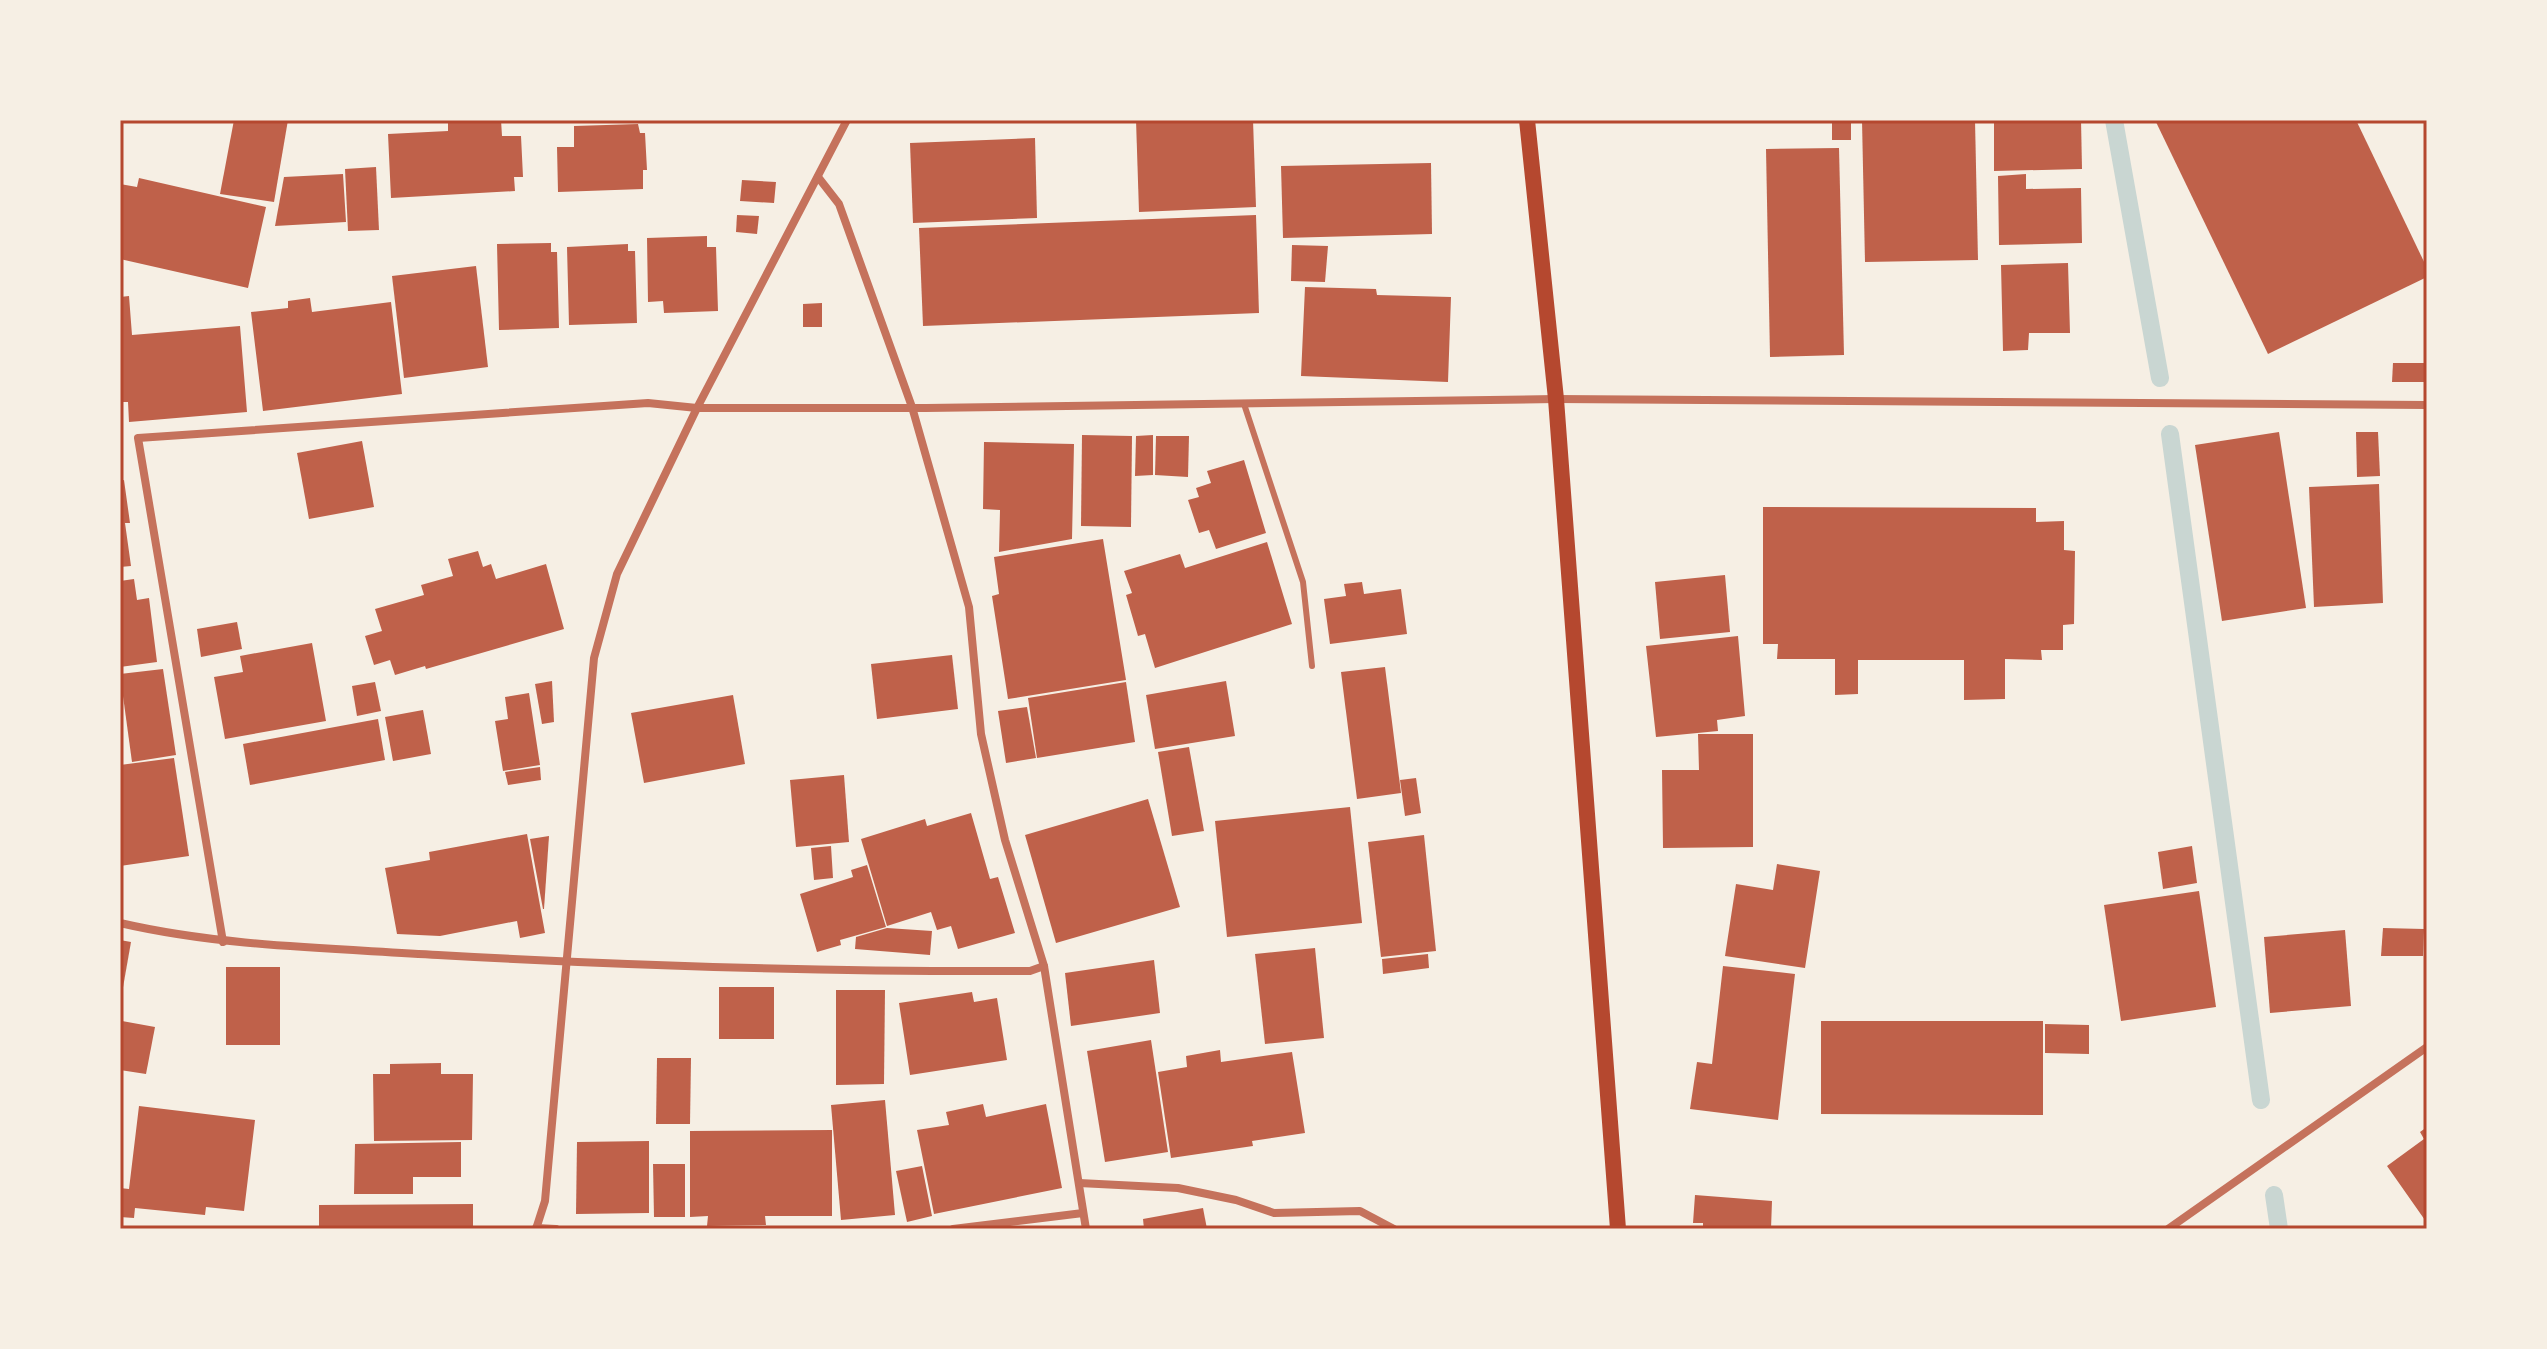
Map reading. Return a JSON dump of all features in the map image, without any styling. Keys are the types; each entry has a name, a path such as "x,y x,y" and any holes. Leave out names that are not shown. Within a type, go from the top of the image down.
{"main road":[{"path":"1527,120 1556,399 1618,1229"}],"street":[{"path":"556,1229 536,1228 545,1201 594,658 617,574 697,408 847,120"},
{"path":"818,177 839,204 912,407 969,607 981,734 1005,840 1044,966 1086,1229"},
{"path":"223,942 138,438 648,403 697,408 1556,399 2427,405"},
{"path":"120,923 223,942 567,962 902,972 1030,971 1044,966"},
{"path":"2168,1229 2427,1047"},
{"path":"1079,1183 1178,1188 1236,1200 1274,1213 1360,1211 1394,1229"},
{"path":"953,1229 1083,1213"}],"lane":[{"path":"1244,404 1303,582 1312,666"}],"building":[{"path":"234,120 288,120 274,202 220,194"},
{"path":"448,120 501,120 502,136 521,136 523,177 514,177 515,191 391,198 388,134 448,131"},
{"path":"1136,120 1253,120 1256,207 1139,212"},
{"path":"1832,120 1851,120 1851,140 1832,140"},
{"path":"1862,120 1975,120 1978,260 1865,262"},
{"path":"1994,120 2081,120 2082,169 1994,171"},
{"path":"2155,120 2356,120 2427,268 2427,277 2268,354"},
{"path":"638,124 640,133 645,133 647,170 643,170 643,189 558,192 557,147 574,147 574,126"},
{"path":"1035,138 1037,218 913,223 910,143"},
{"path":"1839,148 1844,355 1770,357 1766,149"},
{"path":"1431,163 1432,234 1283,238 1281,166"},
{"path":"376,167 379,230 348,231 345,169"},
{"path":"343,174 346,222 275,226 284,177"},
{"path":"2026,174 2026,189 2081,188 2082,243 1999,245 1998,176"},
{"path":"139,178 266,207 248,288 120,259 120,184 137,187"},
{"path":"742,180 776,182 774,203 740,201"},
{"path":"737,215 759,216 757,234 736,232"},
{"path":"1256,215 1259,313 923,326 919,228"},
{"path":"707,236 707,247 716,247 718,311 664,313 663,301 648,302 647,238"},
{"path":"551,243 551,252 557,252 559,328 499,330 497,244"},
{"path":"628,244 628,251 635,251 637,323 569,325 567,247"},
{"path":"1292,245 1328,246 1325,282 1291,281"},
{"path":"2068,263 2070,333 2029,333 2028,350 2003,351 2001,265"},
{"path":"476,266 488,367 404,378 392,276"},
{"path":"1305,287 1376,289 1377,295 1451,297 1448,382 1301,376"},
{"path":"129,296 132,335 240,326 247,412 129,422 128,402 120,402 120,297"},
{"path":"310,298 312,312 391,302 402,394 263,411 251,312 288,308 288,301"},
{"path":"822,303 822,327 803,327 803,304"},
{"path":"2393,363 2427,363 2427,382 2392,382"},
{"path":"2279,432 2306,608 2222,621 2195,445"},
{"path":"2356,432 2378,432 2380,476 2357,477"},
{"path":"1082,435 1132,436 1131,527 1081,526"},
{"path":"1153,435 1153,475 1135,476 1136,436"},
{"path":"1156,436 1189,436 1188,477 1155,475"},
{"path":"362,441 374,507 309,519 297,453"},
{"path":"984,442 1074,444 1072,539 999,552 1000,510 983,509"},
{"path":"1244,460 1266,533 1216,549 1209,530 1199,533 1188,500 1199,497 1196,488 1211,483 1207,471"},
{"path":"124,480 130,523 125,523 131,566 120,567 120,481"},
{"path":"2379,484 2383,603 2314,607 2309,487"},
{"path":"1763,507 2036,508 2036,522 2064,521 2064,550 2075,551 2074,624 2063,625 2063,650 2041,650 2042,660 2005,659 2005,699 1964,700 1964,660 1858,660 1858,694 1835,695 1835,659 1777,659 1778,644 1763,644"},
{"path":"1103,539 1126,680 1008,699 992,596 999,594 994,557"},
{"path":"1267,542 1292,624 1155,668 1145,634 1138,636 1126,595 1132,593 1124,571 1180,554 1185,568"},
{"path":"478,551 483,567 491,564 496,579 546,564 564,629 395,675 390,660 374,665 365,636 382,631 375,609 424,595 421,585 453,576 448,559"},
{"path":"1725,575 1730,632 1660,639 1655,582"},
{"path":"134,579 137,600 149,598 157,662 120,667 120,581"},
{"path":"1362,582 1364,594 1401,589 1407,634 1330,644 1324,599 1346,596 1344,584"},
{"path":"237,622 242,649 201,657 197,629"},
{"path":"1738,636 1745,716 1717,720 1718,731 1656,737 1646,646"},
{"path":"312,643 326,721 225,739 214,677 243,672 240,656"},
{"path":"952,655 958,709 877,719 871,664"},
{"path":"1385,667 1401,793 1357,799 1341,672"},
{"path":"163,669 176,755 132,762 120,674"},
{"path":"552,681 554,722 542,724 535,684"},
{"path":"1226,681 1235,736 1155,749 1146,695"},
{"path":"375,682 381,711 357,716 352,686"},
{"path":"1126,682 1135,742 1037,758 1028,698"},
{"path":"529,693 540,765 503,771 495,721 508,719 505,697"},
{"path":"733,695 745,764 644,783 631,713"},
{"path":"1027,707 1036,758 1006,763 998,711"},
{"path":"423,710 431,754 393,761 385,717"},
{"path":"378,719 385,760 250,785 243,744"},
{"path":"1698,734 1753,734 1753,847 1663,848 1662,770 1699,770"},
{"path":"1189,747 1204,831 1172,836 1158,752"},
{"path":"174,758 189,856 120,866 120,765"},
{"path":"540,767 541,780 508,785 505,772"},
{"path":"844,775 849,842 796,847 790,780"},
{"path":"1416,778 1421,813 1405,816 1400,780"},
{"path":"1148,799 1180,907 1056,943 1025,835"},
{"path":"1350,807 1362,923 1227,937 1215,821"},
{"path":"971,813 990,879 998,877 1015,933 958,949 951,926 937,930 931,912 887,926 861,839 925,819 927,826"},
{"path":"527,834 545,933 520,938 517,921 440,936 397,934 385,868 430,860 429,852"},
{"path":"1424,835 1436,951 1381,957 1368,842"},
{"path":"549,836 544,909 543,909 530,839"},
{"path":"831,846 833,878 814,880 811,848"},
{"path":"2192,846 2197,883 2163,889 2158,852"},
{"path":"1777,864 1820,871 1805,968 1725,956 1736,884 1773,890"},
{"path":"867,865 886,927 840,940 841,945 817,952 800,894 853,877 851,870"},
{"path":"2199,891 2216,1007 2121,1021 2104,905"},
{"path":"887,928 932,931 930,955 855,949 856,937"},
{"path":"2383,928 2424,929 2423,956 2381,956"},
{"path":"2345,930 2351,1006 2270,1013 2264,937"},
{"path":"120,940 131,942 122,993 120,992"},
{"path":"1315,948 1324,1038 1265,1044 1255,954"},
{"path":"1428,954 1429,968 1383,974 1382,959"},
{"path":"1154,960 1160,1013 1071,1026 1065,973"},
{"path":"1723,966 1795,974 1778,1120 1690,1109 1697,1062 1712,1064"},
{"path":"226,967 280,967 280,1045 226,1045"},
{"path":"719,987 774,987 774,1039 719,1039"},
{"path":"836,990 885,990 884,1084 836,1085"},
{"path":"972,992 974,1002 997,998 1007,1060 910,1075 899,1003"},
{"path":"122,1021 155,1027 146,1074 120,1070"},
{"path":"1821,1021 2043,1021 2043,1115 1821,1114"},
{"path":"2045,1024 2089,1025 2089,1054 2045,1053"},
{"path":"1151,1040 1168,1152 1105,1162 1087,1051"},
{"path":"1220,1050 1221,1062 1292,1052 1305,1133 1252,1141 1253,1146 1171,1158 1158,1072 1187,1067 1186,1056"},
{"path":"657,1058 691,1058 690,1124 656,1124"},
{"path":"441,1063 441,1074 473,1074 472,1140 374,1141 373,1074 390,1074 390,1064"},
{"path":"885,1100 895,1215 841,1220 831,1105"},
{"path":"983,1104 986,1117 1046,1104 1062,1188 934,1214 917,1130 949,1125 946,1112"},
{"path":"139,1106 255,1120 244,1211 206,1207 205,1215 135,1208 134,1218 120,1217 120,1188 129,1189"},
{"path":"2427,1127 2427,1223 2387,1166 2424,1139 2420,1132"},
{"path":"832,1130 832,1216 765,1216 766,1225 707,1226 708,1216 690,1217 690,1131"},
{"path":"649,1141 649,1213 576,1214 577,1142"},
{"path":"461,1142 461,1177 413,1177 413,1194 354,1194 355,1144"},
{"path":"653,1164 685,1164 685,1217 654,1217"},
{"path":"922,1166 932,1216 907,1222 896,1171"},
{"path":"1695,1195 1772,1201 1771,1229 1703,1229 1703,1223 1693,1223"},
{"path":"473,1204 473,1229 319,1229 319,1205"},
{"path":"1203,1208 1207,1229 1144,1229 1143,1219"}],"waterway":[{"path":"2114,120 2160,378"},
{"path":"2170,434 2261,1100"},
{"path":"2274,1195 2279,1229"}]}
